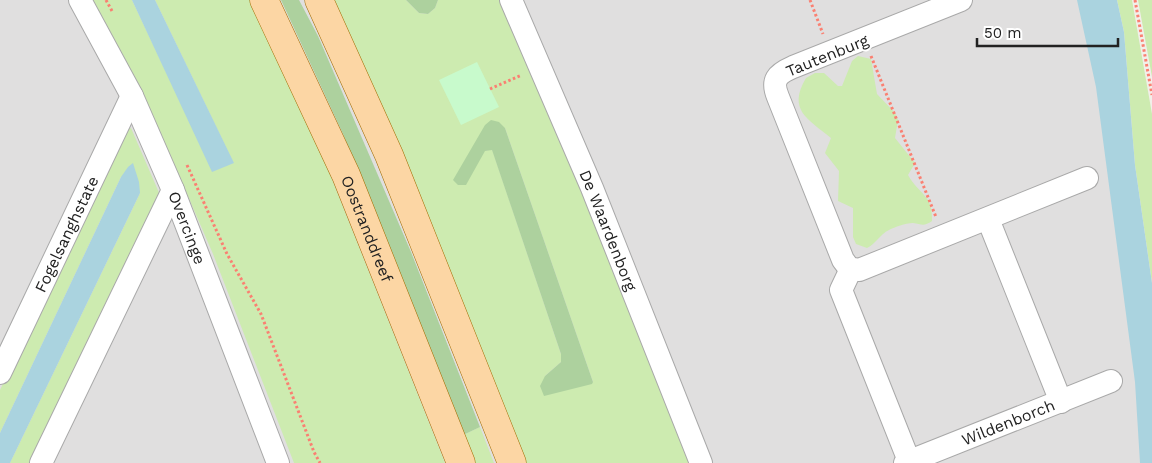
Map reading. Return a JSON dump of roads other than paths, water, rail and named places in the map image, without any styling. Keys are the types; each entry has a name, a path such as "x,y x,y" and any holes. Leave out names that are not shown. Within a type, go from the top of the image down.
{"main road":[{"name":"Oostranddreef","path":"264,0 346,175 461,463"},
{"path":"319,0 389,155 512,463"}],"street":[{"name":"Overcinge","path":"80,0 132,96 173,190 278,463"},
{"name":"De Waardenborg","path":"511,0 592,188 701,463"},
{"name":"Tautenburg","path":"851,269 843,260 835,241 778,98 774,87 775,79 779,74 793,67 961,0"},
{"name":"Fogelsanghstate","path":"0,373 132,96"},
{"path":"907,462 841,290 851,269 859,270 1087,178"},
{"path":"41,463 173,190"},
{"path":"988,219 1061,402"},
{"name":"Wildenborch","path":"907,462 1111,381"}],"water":[{"path":"132,0 155,0 234,163 212,172"},
{"path":"1077,0 1117,0 1124,32 1135,165 1152,283 1152,463 1140,463 1135,382 1096,87"},
{"path":"133,163 139,182 140,193 10,463 0,463 0,433 121,177"}]}
